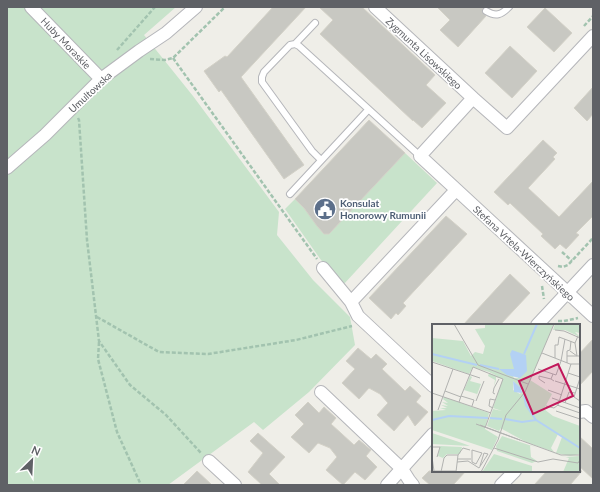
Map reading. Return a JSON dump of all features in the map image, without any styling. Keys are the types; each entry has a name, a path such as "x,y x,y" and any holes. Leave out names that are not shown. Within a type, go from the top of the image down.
{"street":[{"name":"Huby Moraskie","path":"31,7 101,79"},
{"name":"Umultowska","path":"7,168 46,135 101,79 166,33 196,7"},
{"name":"Zygmunta Lisowskiego","path":"375,7 507,128 593,36"},
{"path":"420,156 473,98"},
{"name":"Stefana Vrtela-Wierczyńskiego","path":"420,156 593,316"},
{"path":"351,302 456,190"},
{"path":"538,324 593,265"},
{"path":"323,268 351,302 358,316 432,385"},
{"path":"321,392 402,469 408,480 413,485"},
{"path":"580,412 586,411 593,417"},
{"path":"387,485 432,435"},
{"path":"209,461 235,485"},
{"path":"501,485 514,472"}],"lane":[{"path":"486,11 495,15 500,15 509,7"},
{"path":"315,22 295,44 290,45 264,72 262,82 312,151 321,160"},
{"path":"295,44 420,156"},
{"path":"290,194 368,110"}],"path":[{"path":"114,54 155,7"},
{"path":"139,51 146,58 165,60 173,58 225,7"},
{"path":"173,58 323,268"},
{"path":"69,111 79,120 87,240 99,341 98,359 116,432 141,485"},
{"path":"555,265 563,267 568,265 593,238"},
{"path":"562,252 572,261"},
{"path":"540,283 543,290 544,303"},
{"path":"96,317 159,352 208,354 296,340 366,323"},
{"path":"557,321 580,318"},
{"path":"99,341 130,385 166,415 209,461"}],"green space":[{"path":"7,7 176,7 144,35 193,96 279,212 277,235 313,280 350,317 355,345 309,392 263,430 254,422 168,485 7,485"},
{"path":"405,153 437,183 344,284 321,260 285,209 295,199 324,234 329,234"}],"building":[{"path":"273,7 306,7 241,77 304,165 284,179 221,90 219,92 204,71 225,56 227,57"},
{"path":"319,7 362,7 435,75 426,85 446,103 422,128 320,34 333,20"},
{"path":"437,7 484,7 482,12 486,16 458,47 440,30 450,20"},
{"path":"545,8 572,33 554,52 527,27"},
{"path":"510,46 537,71 512,98 485,73"},
{"path":"593,87 593,114 587,121 574,108"},
{"path":"369,120 405,153 329,234 324,234 295,199"},
{"path":"543,140 557,153 553,157 555,159 528,188 559,217 593,181 593,216 576,233 579,235 566,249 560,244 555,249 541,236 543,234 510,203 508,205 494,192"},
{"path":"446,216 467,234 403,303 406,306 398,315 396,313 391,319 369,298"},
{"path":"510,274 530,293 501,324 464,324"},
{"path":"593,339 593,371 580,385 580,353"},
{"path":"358,348 371,359 376,354 387,364 382,369 405,391 410,386 421,396 416,402 428,412 415,426 408,415 394,431 377,415 388,403 380,394 369,388 359,399 342,383 355,369 346,361"},
{"path":"308,402 319,413 324,407 336,418 331,424 354,445 359,440 371,450 366,456 377,467 365,480 355,472 343,485 326,470 337,457 330,448 318,443 309,453 291,437 304,424 295,415"},
{"path":"258,433 285,457 269,474 280,485 262,485 248,472 263,453 250,441"},
{"path":"580,437 593,449 593,479 580,467"},
{"path":"197,471 212,485 183,485"},
{"path":"429,471 465,472 453,485 430,485 422,478"},
{"path":"582,471 570,485 534,485 546,472"}],"place":[{"name":"Konsulat Honorowy Rumunii","path":"325,209"}]}
